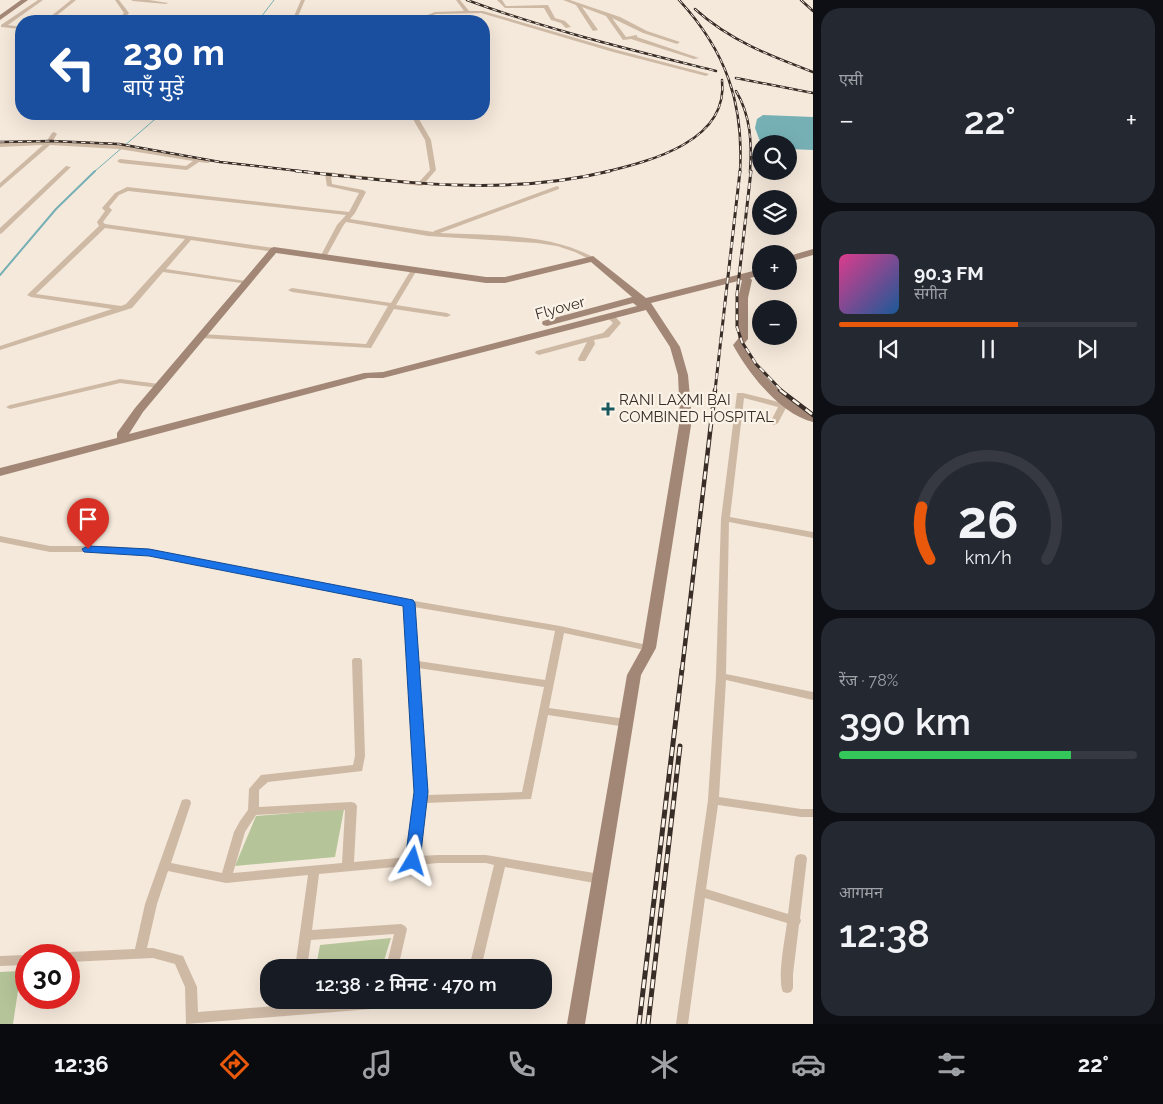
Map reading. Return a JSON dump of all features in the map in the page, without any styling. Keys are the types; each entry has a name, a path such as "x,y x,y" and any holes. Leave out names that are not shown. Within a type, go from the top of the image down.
{"street":[{"path":"0,18 25,0"},
{"path":"18,15 41,0"},
{"path":"54,15 73,0"},
{"path":"117,0 127,13 125,15"},
{"path":"133,0 166,3"},
{"path":"297,15 304,0"},
{"path":"458,0 468,13"},
{"path":"499,0 506,7 546,6 553,19 563,22 568,27"},
{"path":"564,0 608,15 645,32 678,42 657,50"},
{"path":"578,5 595,30"},
{"path":"430,15 435,13 481,12 616,51 706,74"},
{"path":"608,15 624,40 645,32"},
{"path":"2,26 15,17"},
{"path":"2,26 15,27"},
{"path":"631,37 696,58"},
{"path":"323,257 340,225 351,214 363,192 329,185 328,174 421,184 433,170 428,140 416,120"},
{"path":"0,186 49,142 54,134"},
{"path":"0,145 49,142 90,144 159,152 208,161"},
{"path":"146,163 159,152"},
{"path":"120,161 187,168 197,160"},
{"path":"0,232 68,167"},
{"path":"431,234 557,188"},
{"path":"102,226 100,222 109,210 105,208 117,194 127,189 351,214"},
{"path":"344,220 431,234 554,244 575,249 593,259 650,306 675,347 683,375 686,419 649,648 634,675 576,1024"},
{"path":"102,226 486,280 505,280 593,259"},
{"path":"102,226 31,295 122,308"},
{"path":"0,348 129,306 189,238"},
{"path":"123,440 123,433 139,410 274,250"},
{"path":"797,257 813,252"},
{"path":"797,262 813,257"},
{"path":"797,266 813,261"},
{"path":"161,270 246,283"},
{"path":"201,336 368,346 414,270"},
{"path":"747,280 742,273 752,270"},
{"name":"Flyover","path":"373,373 704,286 752,276"},
{"path":"747,280 752,278"},
{"path":"747,280 743,298 743,339 738,345 748,364 762,381 798,411 813,419"},
{"path":"685,399 688,368 678,343 661,314 661,308 664,301 669,298 701,290 704,286"},
{"path":"292,290 447,315"},
{"path":"373,373 377,369 640,298"},
{"path":"0,472 373,373 383,375 650,306"},
{"path":"539,353 606,335 617,323 610,316"},
{"path":"582,359 591,344 590,339"},
{"path":"10,407 120,381 159,386"},
{"path":"682,1024 712,800 721,676 725,519 740,395 782,406 774,423"},
{"path":"725,519 813,535"},
{"path":"0,539 50,549 107,549 149,552 409,603 560,629 649,648"},
{"path":"409,603 420,800 413,861"},
{"path":"420,800 527,796 560,629"},
{"path":"254,811 254,789 266,778 358,768 360,756 358,660"},
{"path":"413,664 549,684"},
{"path":"721,676 813,696"},
{"path":"544,711 626,723"},
{"path":"712,800 801,813 813,813"},
{"path":"140,953 151,904 186,803"},
{"path":"226,878 241,831 249,814 254,811 351,806 348,867"},
{"path":"787,988 801,858"},
{"path":"164,866 226,878 413,861 467,859 500,862 600,879"},
{"path":"477,959 500,862"},
{"path":"302,959 314,870"},
{"path":"700,892 795,921"},
{"path":"305,935 401,929 394,959"},
{"path":"80,956 153,952 179,960 190,987 192,1021 271,1009"},
{"path":"0,961 15,960"}],"green space":[{"path":"344,809 335,857 235,866 256,816"},
{"path":"391,938 384,959 317,959 320,945"},
{"path":"15,971 15,1009 13,1024 0,1024 0,972"}],"water":[{"path":"763,115 813,117 813,150 797,149 797,135 758,135 755,128 757,119"}],"waterway":[{"path":"263,15 274,0"},
{"path":"94,172 154,120"},
{"path":"0,275 56,209 95,171"}],"railway":[{"path":"467,0 559,30 716,71"},
{"path":"679,0 709,39 729,79 739,123 740,171"},
{"path":"801,0 813,11"},
{"path":"695,9 722,30 736,38 781,60 813,72"},
{"path":"736,78 813,93"},
{"path":"605,172 644,162 664,154 683,145 700,133 713,119 721,101 722,80"},
{"path":"736,91 748,120 751,151 750,172"},
{"path":"0,142 51,141 119,144 220,162 308,172"},
{"path":"296,171 453,185 531,184 605,172"},
{"path":"605,172 610,171"},
{"path":"715,391 740,171"},
{"path":"751,171 737,294 737,327 742,342 756,364 782,391"},
{"path":"682,670 715,390"},
{"path":"780,390 813,415"},
{"path":"639,1024 682,669"},
{"path":"648,1024 680,746"}],"place":[{"name":"RANI LAXMI BAI COMBINED HOSPITAL","path":"608,409"}],"route":[{"path":"88,549 149,552 409,603 421,792 413,861"}]}
